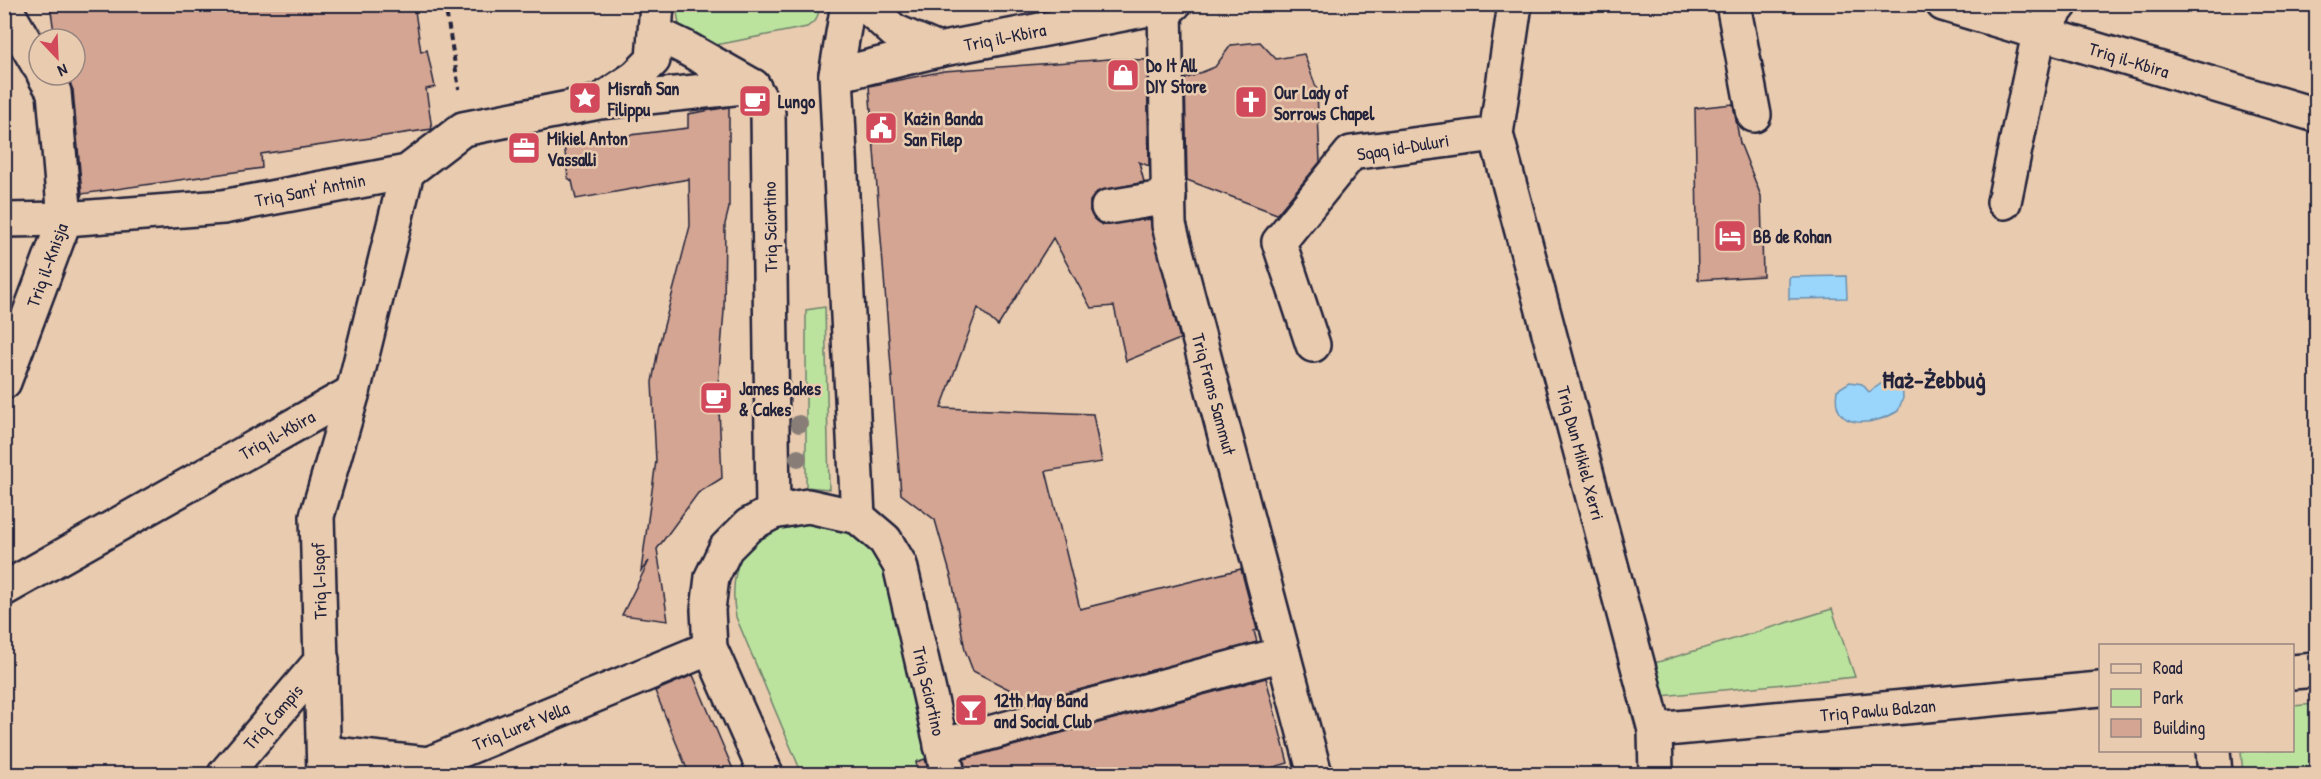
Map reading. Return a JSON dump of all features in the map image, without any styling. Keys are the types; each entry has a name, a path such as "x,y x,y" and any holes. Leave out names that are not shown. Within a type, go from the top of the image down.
{"street":[{"path":"848,4 837,75 858,517"},
{"path":"864,4 894,31 938,50"},
{"path":"1496,134 1515,4"},
{"path":"1733,4 1754,115"},
{"name":"Triq il-Kbira","path":"1943,4 2316,115"},
{"path":"2004,202 2039,33 2061,4"},
{"name":"Triq il-Kbira","path":"837,75 938,50 1170,5"},
{"name":"Triq Frans Sammut","path":"1170,5 1169,225 1315,774"},
{"path":"4,6 27,45"},
{"name":"Triq Sant' Antnin","path":"599,102 636,77 653,60 657,20"},
{"path":"657,20 684,47 753,86"},
{"name":"Triq Sant' Antnin","path":"4,220 65,219 223,207 407,172 463,129 599,102 753,86"},
{"name":"Triq Sciortino","path":"753,86 768,113 773,512"},
{"name":"Triq il-Knisja","path":"4,382 65,219 54,92 51,87"},
{"name":"Sqaq id-Duluri","path":"1313,345 1279,242 1351,153 1496,134"},
{"name":"Triq Dun Mikiel Xerri","path":"1496,134 1654,730 1656,774"},
{"path":"353,392 407,172"},
{"path":"1108,207 1169,198"},
{"name":"Triq il-Kbira","path":"4,589 353,392"},
{"name":"Triq l-Isqof","path":"325,764 317,516 353,392"},
{"name":"Triq Sciortino","path":"766,774 710,648 708,610 712,577 726,548 749,525 773,512 808,506 858,517 885,540 900,565 944,760"},
{"name":"Triq Luret Vella","path":"325,764 428,764 710,648"},
{"path":"944,760 1283,654"},
{"name":"Triq Ċampis","path":"225,774 322,660"},
{"path":"2294,672 2316,670"},
{"name":"Triq Pawlu Balzan","path":"1654,730 2099,689"},
{"path":"2213,752 2215,774"}],"path":[{"path":"445,4 463,129"}],"green space":[{"path":"676,5 821,5 816,20 807,27 711,46 680,31"},
{"path":"825,307 829,489 806,487 806,310"},
{"path":"807,516 852,527 880,557 934,774 802,774 736,617 734,584 739,562 750,544 770,530"},
{"path":"1832,609 1855,677 1651,697 1645,666"},
{"path":"2316,704 2316,774 2243,774 2241,752 2294,752 2294,706"}],"water":[{"path":"1846,276 1847,298 1789,299 1789,277"},
{"path":"1885,381 1902,383 1903,398 1898,411 1866,422 1847,419 1840,413 1837,404 1837,390 1850,382 1862,384 1869,392"}],"building":[{"path":"50,4 414,4 421,52 427,50 435,87 426,89 432,129 261,154 262,168 82,194 72,87 87,87 87,27 53,27"},
{"path":"1260,42 1276,59 1304,54 1317,90 1320,162 1277,214 1187,180 1185,79 1215,67 1231,45"},
{"path":"1110,59 1147,60 1149,166 1139,162 1144,182 1097,192 1090,201 1090,211 1094,219 1102,225 1150,219 1180,339 1126,361 1114,306 1091,308 1053,238 998,326 978,308 941,408 1093,414 1102,462 1046,471 1080,609 1241,569 1257,630 1254,631 1257,642 1034,702 973,671 965,650 952,580 935,520 901,494 869,86 944,71"},
{"name":"BB de Rohan","path":"1733,104 1740,143 1761,196 1763,276 1698,280 1695,108"},
{"path":"729,107 729,208 725,224 724,311 718,385 722,478 698,493 657,549 668,621 622,615 649,561 641,571 656,461 652,382 659,345 690,226 689,179 576,199 572,181 568,178 564,143 688,128 688,114"},
{"path":"693,675 735,774 689,774 655,691"},
{"path":"1266,678 1288,763 1271,768 1273,774 966,774 964,759"},
{"path":"925,759 929,774 918,774 916,762"}],"place":[{"name":"Do It All DIY Store","path":"1123,75"},
{"name":"Misraħ San Filippu","path":"585,98"},
{"name":"Lungo","path":"755,101"},
{"name":"Our Lady of Sorrows Chapel","path":"1251,102"},
{"name":"Każin Banda San Filep","path":"881,128"},
{"name":"Mikiel Anton Vassalli","path":"524,148"},
{"name":"BB de Rohan","path":"1730,236"},
{"name":"James Bakes & Cakes","path":"716,398"},
{"name":"12th May Band and Social Club","path":"971,710"}],"district":[{"name":"Ħaż-Żebbuġ","path":"1934,379"}]}
